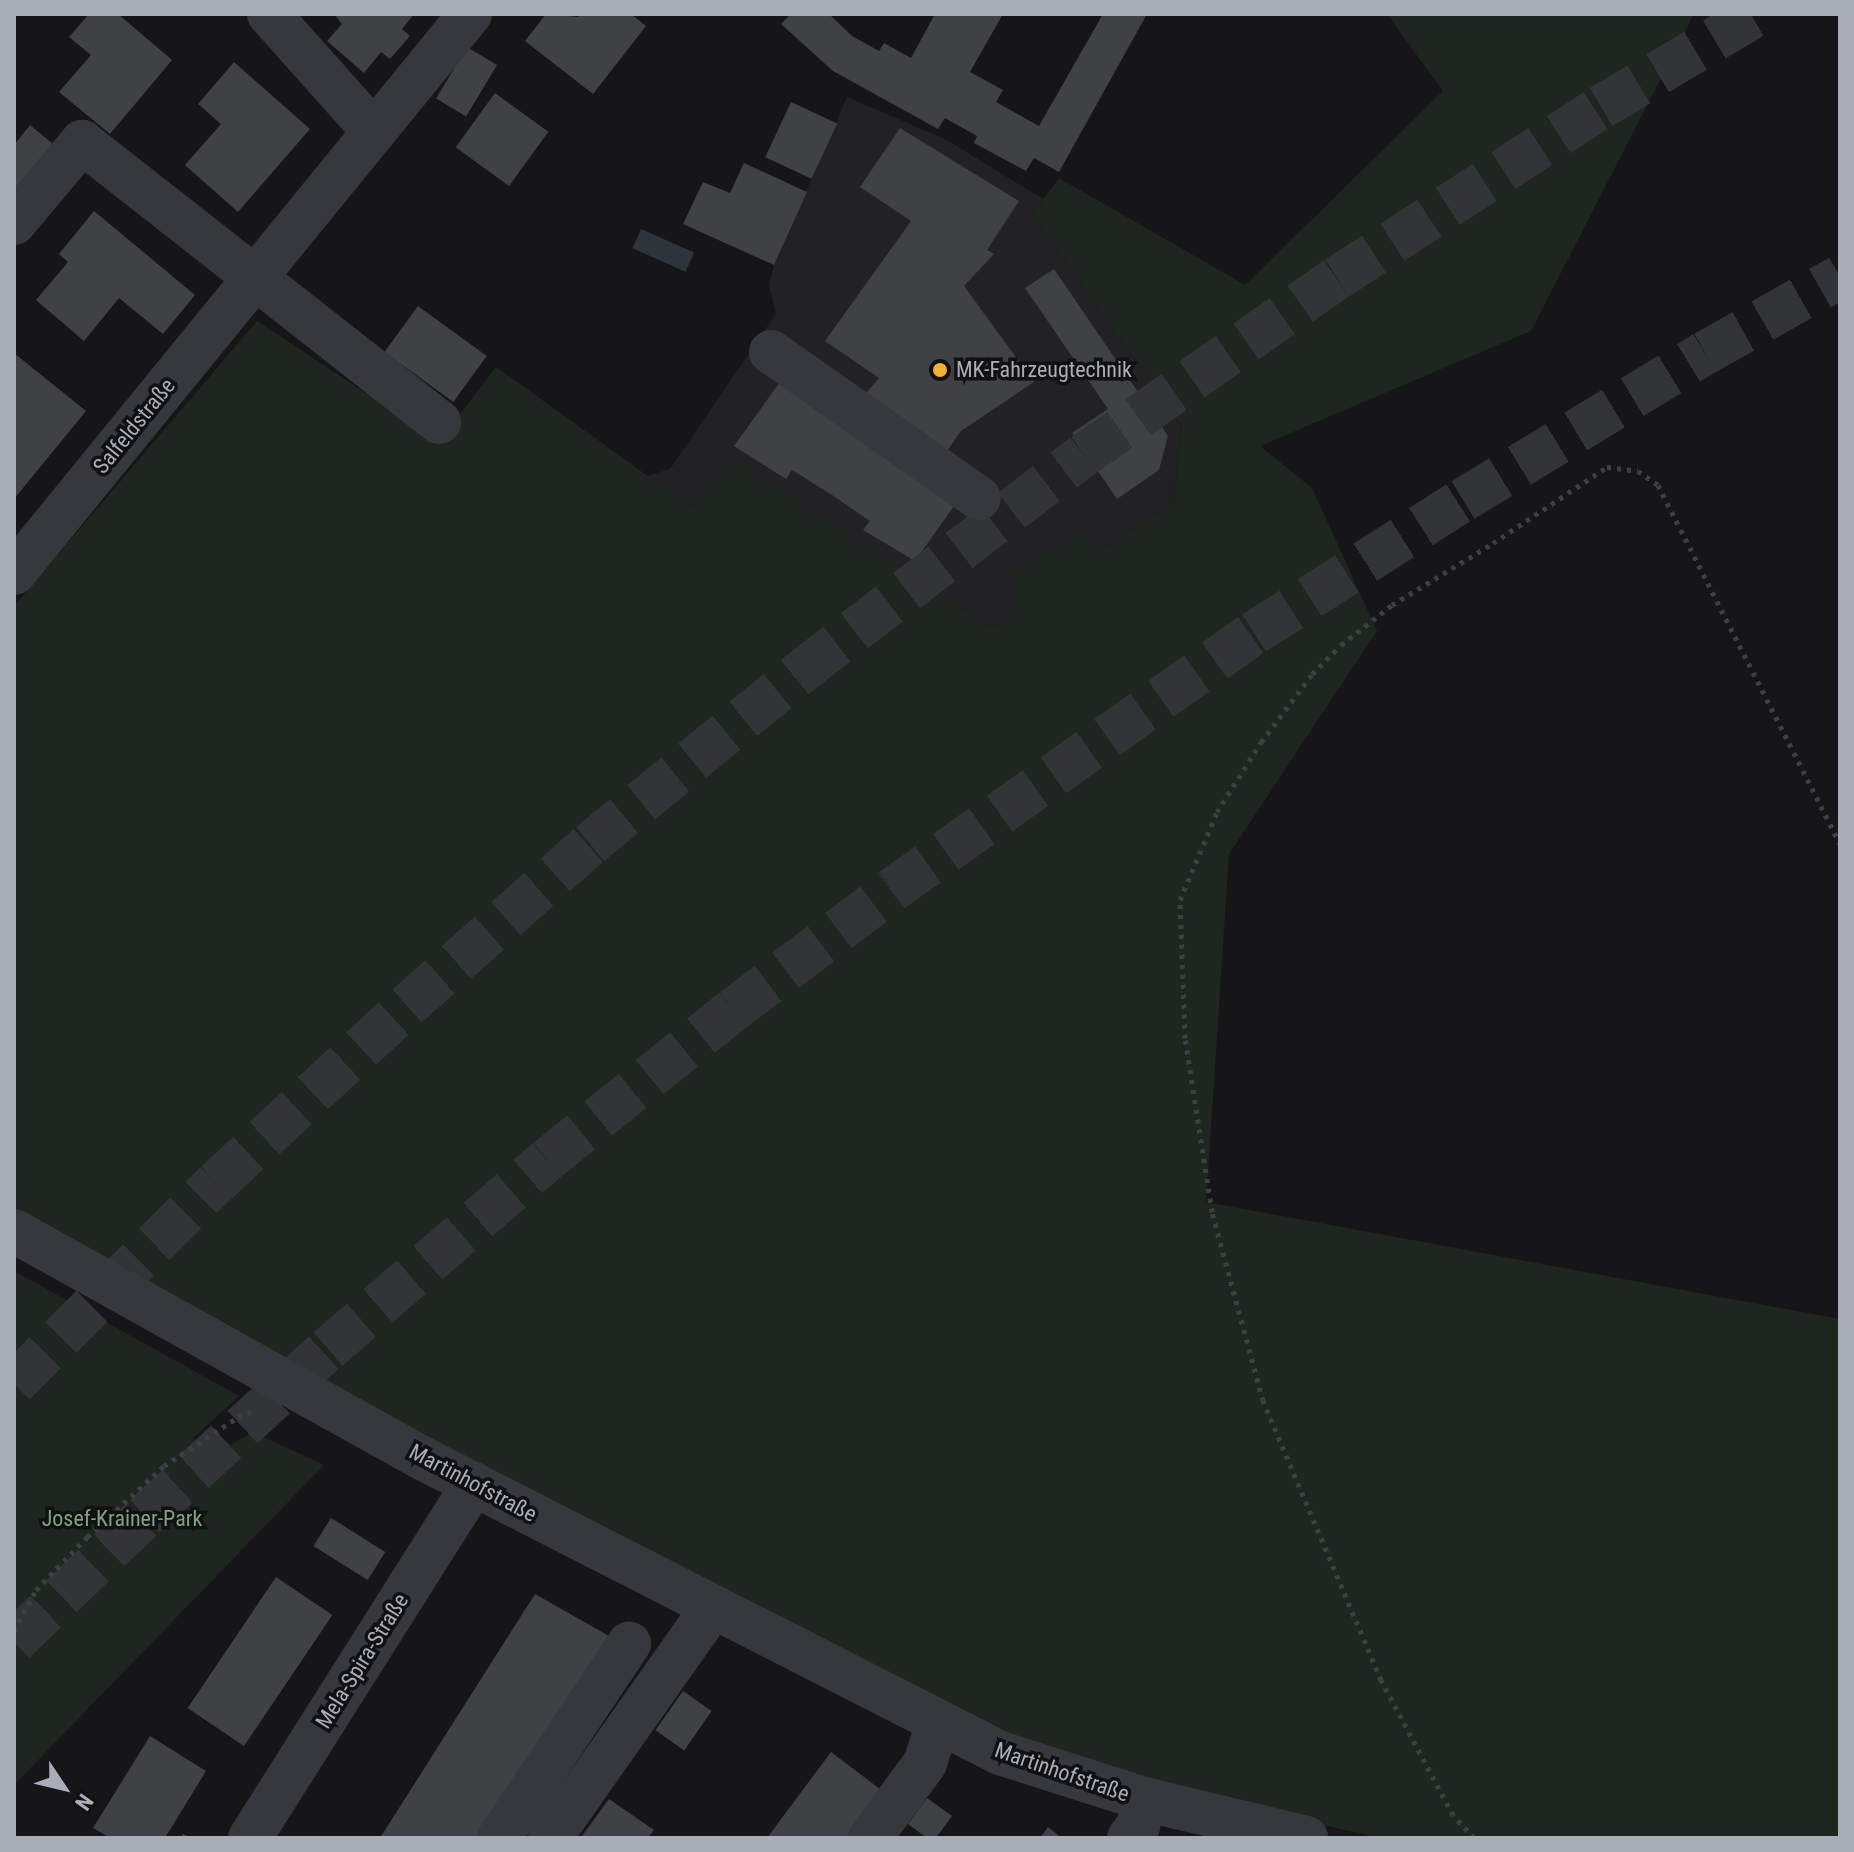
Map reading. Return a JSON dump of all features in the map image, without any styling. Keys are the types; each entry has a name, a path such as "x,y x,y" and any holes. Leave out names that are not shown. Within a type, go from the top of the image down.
{"street":[{"path":"269,14 374,132"},
{"name":"Salfeldstraße","path":"14,573 470,14"},
{"path":"14,223 82,142 439,422"},
{"path":"771,352 979,498"},
{"name":"Martinhofstraße","path":"14,1231 301,1392 474,1484 938,1723 1136,1819 1306,1838"},
{"name":"Mela-Spira-Straße","path":"250,1838 474,1484"},
{"path":"550,1838 699,1627 710,1606"},
{"path":"499,1838 629,1644"},
{"path":"870,1838 925,1763 938,1723"}],"path":[{"path":"1474,1838 1453,1815 1381,1680 1263,1401 1212,1212 1185,1038 1180,900 1217,812 1261,742 1312,674 1341,645 1392,605 1607,467 1638,471 1658,485 1840,843"},
{"path":"14,1631 36,1590 87,1537 164,1466 238,1417 301,1392"},
{"path":"183,1838 188,1830"}],"shaded area":[{"name":"MK-Fahrzeugtechnik","path":"847,97 947,140 1043,199 1032,214 1182,426 1174,502 1099,553 1011,573 1023,612 991,628 736,462 691,507 647,476 670,469 776,314 769,284 774,265"},
{"path":"641,229 694,253 685,272 632,248"}],"green space":[{"path":"1387,14 1694,14 1531,331 1260,446 1312,488 1377,631 1229,854 1206,1202 1840,1319 1840,1838 1380,1838 1140,1783 997,1735 412,1430 14,1212 14,606 257,321 439,442 496,367 691,507 735,461 991,628 1022,612 1011,573 1085,533 1099,553 1174,502 1182,426 1032,214 1059,178 1245,285 1443,91"},
{"name":"Josef-Krainer-Park","path":"14,1271 239,1396 192,1439 228,1446 253,1432 324,1465 14,1785"}],"building":[{"path":"89,14 118,14 172,60 110,134 59,92 91,55 69,37"},
{"path":"334,14 414,14 402,29 410,36 390,59 381,52 364,73 327,41 342,24"},
{"path":"546,14 578,17 581,14 631,14 646,26 593,94 525,41"},
{"path":"791,14 829,14 852,36 879,51 884,43 911,58 935,14 1003,14 970,72 1003,90 996,102 1039,126 1103,14 1147,14 1059,172 1034,158 1026,171 974,143 977,136 945,118 938,129 833,71 781,24"},
{"path":"467,47 497,65 466,116 436,98"},
{"path":"234,62 310,129 238,212 185,165 221,124 198,104"},
{"path":"495,93 548,132 509,186 456,147"},
{"path":"791,102 837,124 811,179 765,157"},
{"path":"30,125 59,149 14,206 14,145"},
{"path":"900,128 1019,201 987,250 994,254 964,286 1034,382 961,431 947,451 864,396 879,378 825,341 911,221 860,187"},
{"path":"744,163 807,192 774,265 683,224 703,182 730,193"},
{"path":"94,211 195,295 163,334 119,298 84,341 36,300 68,262 59,254"},
{"path":"1054,269 1168,436 1159,470 1117,499 1072,433 1108,409 1025,288"},
{"path":"418,306 487,356 453,402 384,352"},
{"path":"14,353 86,411 14,499"},
{"path":"785,375 959,499 915,561 863,530 870,521 832,495 792,470 786,479 734,446"},
{"path":"331,1518 385,1552 368,1580 314,1546"},
{"path":"276,1577 332,1615 244,1746 188,1708"},
{"path":"535,1594 609,1636 481,1838 380,1838"},
{"path":"683,1691 712,1711 684,1750 655,1730"},
{"path":"150,1736 206,1771 165,1838 110,1838 93,1828"},
{"path":"831,1752 884,1792 850,1838 767,1838"},
{"path":"927,1798 952,1816 936,1838 927,1838 908,1824"},
{"path":"609,1799 654,1830 648,1838 582,1836"},
{"path":"1048,1827 1062,1838 1040,1838"}],"tunnel":[{"path":"14,1384 216,1183 407,1006 590,844 802,671 1084,455 1337,278 1601,107 1757,14"},
{"path":"14,1642 145,1516 328,1349 547,1160 733,1010 892,890 1254,633 1463,500 1705,353 1840,277"}],"place":[{"name":"MK-Fahrzeugtechnik","path":"940,370"}]}
